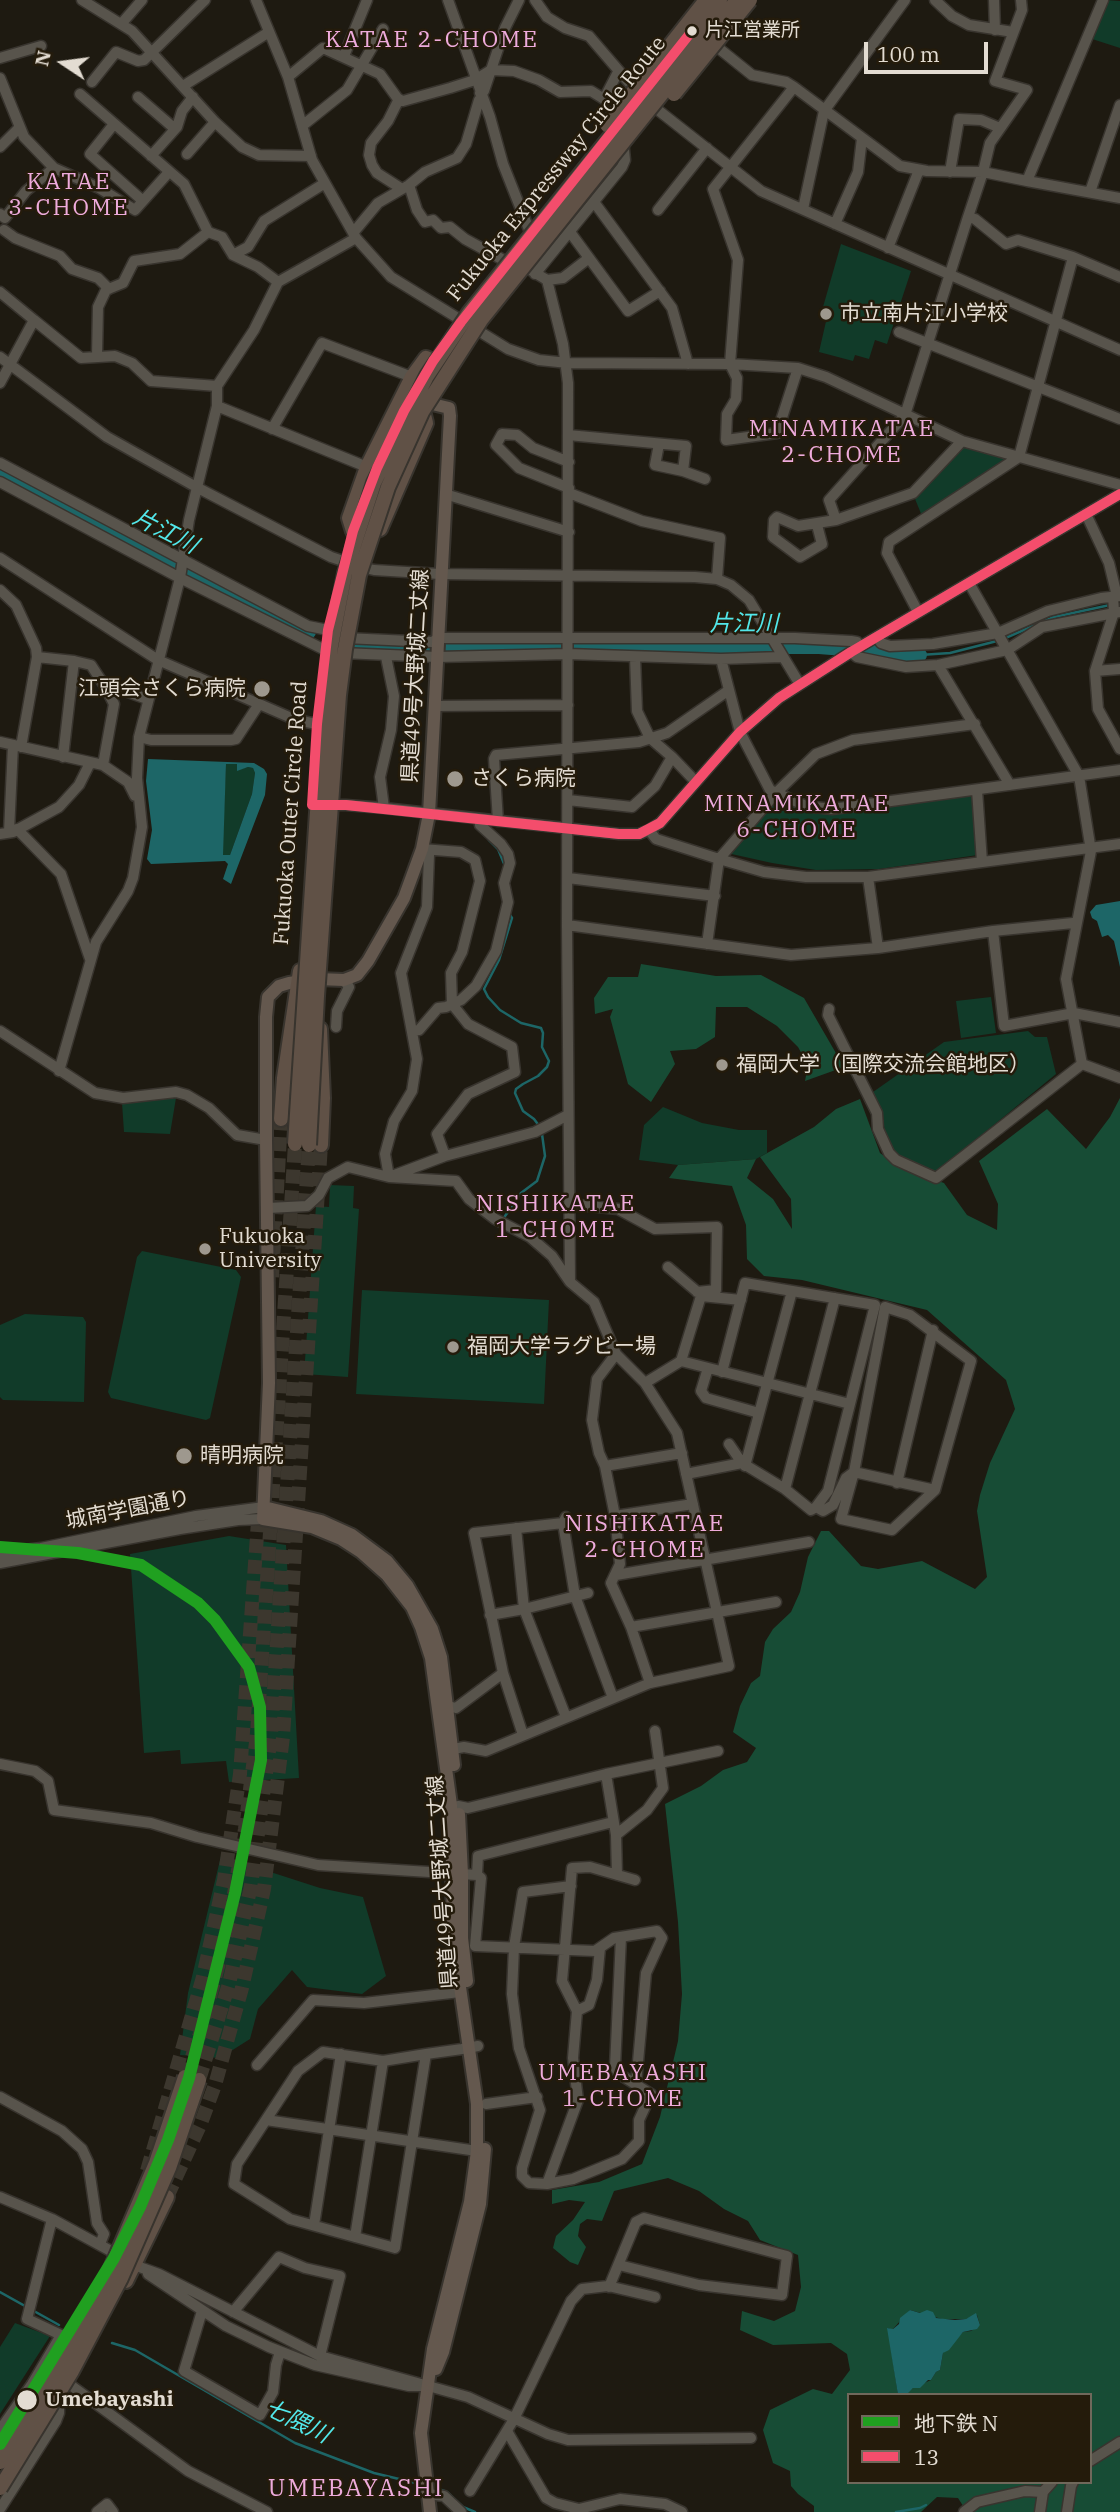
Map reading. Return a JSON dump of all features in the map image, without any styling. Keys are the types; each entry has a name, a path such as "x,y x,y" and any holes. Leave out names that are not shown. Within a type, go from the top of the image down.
{"highway":[{"path":"471,320 508,257 587,151 706,0"},
{"name":"Fukuoka Expressway Circle Route","path":"308,1145 325,693 345,573 379,472 427,376 719,0"},
{"name":"Fukuoka Outer Circle Road","path":"281,1119 284,1079 299,983 317,724 328,629 353,531 377,468 398,422 433,361 471,320 515,263 623,139 647,100 719,0"},
{"name":"Fukuoka Expressway Circle Route","path":"471,320 741,0"},
{"name":"Fukuoka Outer Circle Road","path":"515,263 530,232 647,100 708,40 741,0"},
{"name":"Fukuoka Outer Circle Road","path":"308,1145 323,1065 318,979 342,653 368,539 393,472 471,320"},
{"path":"353,531 349,518 367,467 412,377 426,358 433,361"},
{"path":"0,2462 60,2365 109,2273 192,2079 169,2168 121,2278 72,2371 0,2488"},
{"path":"0,2453 95,2295 143,2183"},
{"path":"0,2488 69,2384 134,2265 167,2197"},
{"path":"0,2445 109,2273"}],"main road":[{"name":"県道49号大野城二丈線","path":"344,980 357,975 389,928 404,898 422,849 429,814 449,408 425,407"},
{"path":"264,1513 269,1383 266,1140 268,997 279,986 318,979 344,980"},
{"name":"県道49号大野城二丈線","path":"264,1513 301,1515 339,1528 363,1541 392,1567 417,1601 432,1629 441,1657 458,1806 453,1940 460,1992 486,2105 480,2204 443,2352 429,2386"},
{"name":"県道49号大野城二丈線","path":"264,1513 341,1539 361,1552 387,1575 412,1607 422,1627 431,1658 451,1805 474,2047 477,2151 470,2202 433,2349 421,2433 430,2512"}],"street":[{"path":"82,0 122,23 153,52 215,122 242,146 259,155 311,156"},
{"path":"122,23 142,0"},
{"path":"92,82 116,52 138,61 144,60 205,0"},
{"path":"256,0 288,77 311,156 354,235 391,277 471,320 508,349 538,360 565,363 730,364 798,368 826,377 962,441 1120,485"},
{"path":"344,56 366,0"},
{"path":"448,0 503,164 530,232"},
{"path":"59,1071 96,943 133,878 142,827 138,796 139,737 180,578 189,520 217,406 218,386 254,330 278,282 354,235 378,203 425,172 457,158 466,144 505,28 519,0"},
{"path":"535,0 547,17 565,28 589,36 618,72 647,100 761,191 1120,350"},
{"path":"741,0 747,5 761,0"},
{"path":"803,209 824,111 905,0"},
{"path":"935,0 952,16 969,25 1013,32"},
{"path":"994,0 995,30"},
{"path":"836,520 829,500 905,415 951,276 990,142 1027,90 995,81 1022,10 1021,0"},
{"path":"1027,181 1103,0"},
{"path":"302,126 347,90 383,30"},
{"path":"183,86 269,32"},
{"path":"708,40 752,75 786,82 794,87 900,166 919,170 983,172 1120,198"},
{"path":"0,67 0,57 41,46"},
{"path":"288,77 323,48 380,74 403,101 475,80 491,70 514,71 539,80 560,92 591,91 604,99 618,72"},
{"path":"1,84 24,138 54,168 99,188 135,210 169,172"},
{"path":"794,87 713,189 738,260 730,364 737,378 736,399 727,414 726,440 777,433 798,368"},
{"path":"80,94 184,184 208,232 222,237 233,255 258,267 278,282"},
{"path":"138,97 175,130"},
{"path":"151,156 175,130 182,111 193,97"},
{"path":"399,99 388,121 372,143 369,155 377,173 406,187 425,222 433,220 441,228 450,227 465,239 547,280 563,278 589,258"},
{"path":"1090,192 1120,105"},
{"path":"950,172 959,119 981,120 1000,128"},
{"path":"187,154 215,122"},
{"path":"114,124 90,154 143,201"},
{"path":"0,147 19,128"},
{"path":"835,224 858,172 862,138"},
{"path":"535,274 622,167 625,160 623,139"},
{"path":"658,210 707,148"},
{"path":"54,168 2,216 2,233 60,256 72,270 98,278 109,289"},
{"path":"888,248 919,170"},
{"path":"233,255 248,247 264,221 324,183"},
{"path":"594,202 672,308 688,364"},
{"path":"968,217 975,219 1006,244 1018,240 1073,257 1120,277"},
{"path":"97,356 98,307 106,290 123,283 134,261 180,254 208,232"},
{"path":"570,232 628,311 660,291"},
{"path":"918,612 887,553 889,542 1019,457 1073,257"},
{"path":"547,280 568,383 570,1282"},
{"path":"0,292 80,358 115,356 132,363 151,381 218,386"},
{"path":"0,383 34,320"},
{"path":"899,332 1120,419"},
{"path":"272,429 322,343 412,377"},
{"path":"0,357 107,437 331,557 361,567 440,574 717,579 731,585 748,600 775,639 782,657 799,683"},
{"path":"217,406 367,467"},
{"path":"569,462 533,448 517,435 502,434 496,444 519,468 642,521 720,538 717,579"},
{"path":"568,435 686,446 683,471"},
{"path":"817,525 822,544 800,557 773,537 774,520 778,517 798,526 817,525 913,493 962,441"},
{"path":"659,444 655,465 705,479"},
{"path":"0,463 308,626 328,629 345,638 432,642 438,647 635,657 782,657"},
{"path":"0,482 180,578 325,650"},
{"path":"445,494 569,532"},
{"path":"312,805 346,804 568,829 639,834 660,823 740,732 799,683 1120,495"},
{"path":"1086,514 1109,563 1117,596 1117,612 1095,670 1098,709 1120,749"},
{"path":"0,558 158,660 296,720 317,724"},
{"path":"969,583 1079,776 1090,848 1066,979 1082,1064"},
{"path":"0,590 16,605 36,648 37,657 17,746 9,832"},
{"path":"877,637 881,643 890,646 933,644 998,633 1048,611 1117,596"},
{"path":"342,653 386,657 438,647 569,640 795,638 851,640 857,642 857,657 906,667 938,665 1007,650 1042,627 1117,612"},
{"path":"37,657 91,665 106,688 114,704 103,765"},
{"path":"384,808 380,777 391,730 394,696 386,657"},
{"path":"635,657 638,711 650,738 696,782"},
{"path":"722,659 740,732 770,790 806,806 832,809 1120,770"},
{"path":"63,757 74,661"},
{"path":"938,665 1010,785"},
{"path":"1095,670 1120,669"},
{"path":"106,688 111,686 147,699"},
{"path":"498,821 494,759 496,755 650,738 667,733 729,690"},
{"path":"139,737 151,740 236,739 259,704"},
{"path":"435,706 568,705"},
{"path":"707,944 719,859 776,793 816,754 853,740 975,724"},
{"path":"0,742 103,765 128,782 135,796 138,796"},
{"path":"568,800 632,807 655,786 672,757"},
{"path":"9,832 58,807 79,785 90,762"},
{"path":"976,790 982,862"},
{"path":"412,1031 419,1030 438,1008 461,1000 476,986 496,951 508,902 504,883 510,867 509,854 480,825 481,820"},
{"path":"649,830 656,839 719,859 764,872 806,877 868,877 1120,844"},
{"path":"9,832 61,874 90,960"},
{"path":"422,849 461,852 475,860 480,881 462,952 451,973 452,1004 468,1024 512,1047 515,1072 468,1094 437,1134 445,1156"},
{"path":"389,1177 385,1154 394,1121 412,1091 416,1059 401,973 427,907 429,855 422,849"},
{"path":"568,877 715,896"},
{"path":"868,877 878,948"},
{"path":"568,925 791,955 878,948 993,931 1073,923 1076,925"},
{"path":"993,931 1004,1026 1074,1013 1120,1022"},
{"path":"336,1027 337,1011 349,987 344,980"},
{"path":"828,1009 828,1015 877,1113 878,1129 889,1153 896,1160 936,1178 1082,1064"},
{"path":"0,1031 95,1093 111,1097 176,1092 187,1095 209,1108 237,1135 266,1140"},
{"path":"1082,1064 1120,1078"},
{"path":"389,1177 445,1156 539,1130 568,1115"},
{"path":"268,1208 307,1206 319,1195 328,1178 348,1167 389,1177 456,1181 469,1199 495,1219 530,1237 552,1256 570,1282 594,1302 616,1354 645,1383 677,1433 729,1666 650,1684 485,1751 464,1747 453,1749"},
{"path":"569,1204 618,1209 655,1229 717,1227 716,1290 699,1294"},
{"path":"668,1266 699,1294 741,1300"},
{"path":"722,1372 745,1283 875,1305 828,1492 816,1507 811,1510 785,1489 743,1465 729,1444"},
{"path":"743,1465 792,1291"},
{"path":"645,1383 681,1361 699,1294"},
{"path":"785,1489 835,1298"},
{"path":"885,1307 910,1315 971,1361 935,1490 892,1530 841,1519 854,1472 885,1307"},
{"path":"897,1483 933,1330"},
{"path":"616,1354 597,1379 592,1420 615,1516 620,1564 611,1583 631,1627 650,1684"},
{"path":"681,1361 850,1404"},
{"path":"708,1368 701,1391 706,1398 759,1413"},
{"path":"605,1466 681,1453"},
{"path":"686,1474 743,1465"},
{"path":"816,1507 823,1511 833,1504 846,1478 854,1472"},
{"path":"854,1472 935,1490"},
{"path":"615,1516 693,1504"},
{"name":"城南学園通り","path":"0,1553 41,1548 196,1516 264,1513"},
{"name":"城南学園通り","path":"0,1563 264,1513"},
{"path":"523,1735 503,1673 474,1533 565,1520 575,1596 613,1698"},
{"path":"516,1528 524,1609 566,1717"},
{"path":"616,1574 809,1542"},
{"path":"490,1615 588,1592"},
{"path":"631,1627 776,1602"},
{"path":"448,1706 456,1708 503,1673"},
{"path":"616,1835 647,1810 662,1789 655,1731"},
{"path":"458,1806 468,1808 606,1774 718,1751"},
{"path":"0,1764 35,1771 48,1781 54,1810 150,1823 197,1837 318,1865 477,1875 481,1878 475,1946 595,1951 614,1938 657,1931 662,1937 646,1973 636,2084"},
{"path":"606,1774 616,1835 617,1875"},
{"path":"477,1875 478,1856 613,1822"},
{"path":"547,2184 578,2100 573,2059 577,2011 562,1981 572,1868 590,1867 635,1880"},
{"path":"570,1886 523,1892 514,1947 512,1994 519,2048 540,2110 522,2176 529,2183 547,2184 573,2179 622,2159 639,2141 639,2120 651,2094 619,2074 615,2067 621,1937"},
{"path":"577,2011 589,2005 597,1980 600,1948"},
{"path":"257,2065 313,2000 363,2003 460,1992"},
{"path":"426,2054 396,2248 290,2219 234,2184 237,2164 298,2071 323,2052 383,2061 426,2054 474,2047"},
{"path":"314,2225 341,2054"},
{"path":"355,2237 383,2061"},
{"path":"486,2105 537,2097"},
{"path":"0,2098 55,2127 82,2149 89,2162 97,2223 104,2234 100,2244"},
{"path":"265,2120 477,2151"},
{"path":"0,2197 52,2219 100,2244 247,2338 316,2365 409,2386 429,2386"},
{"path":"609,2287 636,2222 644,2218 787,2256 782,2294 699,2285 619,2264"},
{"path":"0,2430 61,2335 27,2319 52,2219"},
{"path":"233,2312 279,2257 304,2268 340,2276 320,2356"},
{"path":"134,2265 159,2274 320,2356 468,2397 568,2440 751,2438"},
{"path":"470,2491 514,2419 572,2301 582,2290 609,2287 655,2297"},
{"path":"202,2311 184,2371 260,2415 273,2392 280,2352"},
{"path":"69,2384 188,2471 267,2512"},
{"path":"0,2509 56,2421 59,2408 54,2407"},
{"path":"507,2431 546,2498 555,2503 579,2509 620,2499 666,2504 682,2512"},
{"path":"1092,2458 1120,2442"},
{"path":"1040,2512 1043,2492 1050,2484"},
{"path":"1067,2512 1072,2484"},
{"path":"426,2488 444,2496 459,2511"},
{"path":"964,2512 977,2502 1025,2491 1043,2492"},
{"path":"642,2512 649,2502"},
{"path":"97,2512 107,2504 113,2512"}],"green space":[{"path":"1106,0 1120,1 1120,48 1089,38"},
{"path":"841,244 911,271 887,344 875,340 869,359 855,355 853,361 819,352 827,317 821,314"},
{"path":"962,444 1006,458 1007,461 922,516 913,494"},
{"path":"226,763 238,764 237,770 253,768 255,773 252,794 230,855 222,855"},
{"path":"972,795 978,855 879,869 816,870 727,853 776,796 811,812 832,812"},
{"path":"641,964 716,976 761,975 804,998 844,1067 805,1081 808,1065 798,1047 777,1026 747,1007 716,1007 715,1037 696,1049 670,1051 675,1064 651,1102 628,1084 610,1017 613,1009 595,1014 594,998 608,977 638,977"},
{"path":"991,997 996,1033 961,1038 956,1001"},
{"path":"1028,1031 1035,1037 1047,1037 1056,1074 934,1174 901,1160 885,1137 883,1115 873,1092 944,1042"},
{"path":"176,1098 170,1134 124,1132 122,1103"},
{"path":"1120,1098 1120,2512 967,2512 958,2498 937,2497 921,2512 814,2512 814,2506 791,2486 790,2471 773,2463 763,2430 770,2410 813,2389 832,2394 850,2370 847,2354 831,2343 773,2345 740,2330 742,2311 774,2321 795,2311 801,2287 798,2255 760,2240 748,2221 724,2209 699,2191 668,2178 614,2191 602,2221 587,2219 580,2224 578,2236 586,2247 578,2265 553,2248 556,2236 573,2220 585,2202 569,2200 552,2204 552,2190 599,2182 642,2164 660,2117 678,2041 682,1994 678,1922 665,1804 701,1786 723,1770 747,1762 756,1748 733,1732 740,1706 751,1683 760,1676 765,1642 773,1629 791,1612 800,1592 808,1557 821,1531 829,1531 861,1566 878,1569 922,1561 975,1589 987,1577 977,1511 980,1495 990,1463 1015,1409 1006,1380 927,1310 802,1280 764,1276 747,1259 746,1225 732,1186 669,1178 678,1165 756,1159 747,1178 773,1199 792,1229 791,1199 760,1157 814,1127 836,1109 860,1099 880,1153 901,1168 944,1183 967,1215 997,1230 998,1204 979,1161 1047,1109 1086,1149 1110,1117"},
{"path":"663,1107 702,1123 739,1130 767,1130 767,1153 756,1159 678,1165 639,1160 644,1125"},
{"path":"330,1185 354,1186 353,1208 359,1209 348,1377 304,1374 316,1206 329,1207"},
{"path":"142,1251 236,1270 241,1277 210,1418 206,1420 111,1398 108,1392 137,1257"},
{"name":"福岡大学ラグビー場","path":"362,1290 549,1300 544,1404 356,1394"},
{"path":"25,1314 83,1317 86,1322 84,1402 3,1400 0,1397 0,1325"},
{"path":"229,1536 286,1545 299,1778 229,1782 226,1761 181,1764 180,1750 144,1753 130,1554"},
{"path":"221,1856 320,1888 363,1897 386,1976 362,1994 307,1987 292,1970 258,2009 250,2039 220,2058 180,2055 188,1993"},
{"path":"15,2323 50,2336 0,2414 0,2347"}],"water":[{"path":"148,759 254,763 264,769 267,774 265,795 231,884 223,879 228,864 225,861 151,864 147,859 152,830 146,781","holes":["226,764 237,764 237,771 253,768 255,773 252,794 230,855 223,855"]},
{"path":"1120,901 1120,967 1114,941 1108,935 1102,937 1097,921 1092,918 1090,912 1096,905"},
{"path":"910,2310 920,2313 927,2310 933,2312 936,2318 955,2320 966,2319 976,2313 980,2325 977,2329 963,2332 949,2350 943,2353 940,2370 931,2380 908,2393 898,2393 887,2328 893,2329 899,2324 900,2318"}],"waterway":[{"name":"片江川","path":"0,473 48,495 309,632"},
{"name":"片江川","path":"1003,639 1054,617 1110,605"},
{"name":"片江川","path":"920,655 950,653 997,641"},
{"name":"片江川","path":"360,647 819,647 920,655"},
{"path":"489,840 498,849 505,866"},
{"path":"501,889 503,872"},
{"path":"508,912 512,918 499,960 484,989 500,1010 521,1023 541,1028 542,1047 549,1061 547,1067 538,1076 516,1089 515,1093 523,1111 540,1127"},
{"path":"503,1219 521,1193 537,1181 545,1156 542,1134"},
{"name":"七隈川","path":"0,2292 59,2325"},
{"name":"七隈川","path":"112,2343 135,2350 295,2443 374,2473 424,2485"},
{"name":"七隈川","path":"430,2486 447,2492 463,2507 475,2512"},
{"path":"896,2512 926,2505"}],"tunnel":[{"path":"272,1277 281,1119"},
{"path":"185,2077 201,2031 228,1929 245,1829 257,1734 295,1144"},
{"path":"199,2080 229,1984 251,1886 271,1736 309,1145"},
{"path":"167,2197 201,2123 215,2085 242,1988 264,1889 283,1737 321,1145"},
{"path":"147,2171 203,1977 224,1880 240,1774 259,1507"}],"metro line":[{"name":"N","path":"0,1547 78,1553 141,1565 198,1603 215,1620 249,1667 260,1707 261,1760 235,1893 189,2078 168,2140 140,2207 114,2258 0,2444"}],"transit line":[{"name":"13","path":"692,31 461,322 433,361 404,411 377,468 353,531 328,630 317,724 312,805 346,805 639,834 660,823 740,732 779,698 851,652 1120,494"}],"place":[{"name":"片江営業所","path":"692,31"},
{"name":"市立南片江小学校","path":"826,314"},
{"name":"江頭会さくら病院","path":"262,689"},
{"name":"さくら病院","path":"455,779"},
{"name":"福岡大学（国際交流会館地区）","path":"722,1065"},
{"name":"Fukuoka University","path":"205,1249"},
{"name":"福岡大学ラグビー場","path":"453,1347"},
{"name":"晴明病院","path":"184,1456"},
{"name":"Umebayashi","path":"27,2400"}],"district":[{"name":"KATAE 2-CHOME","path":"432,40"},
{"name":"KATAE 3-CHOME","path":"69,195"},
{"name":"MINAMIKATAE 2-CHOME","path":"842,442"},
{"name":"MINAMIKATAE 6-CHOME","path":"797,817"},
{"name":"NISHIKATAE 1-CHOME","path":"556,1217"},
{"name":"NISHIKATAE 2-CHOME","path":"645,1537"},
{"name":"UMEBAYASHI 1-CHOME","path":"623,2086"},
{"name":"UMEBAYASHI","path":"356,2489"}]}
